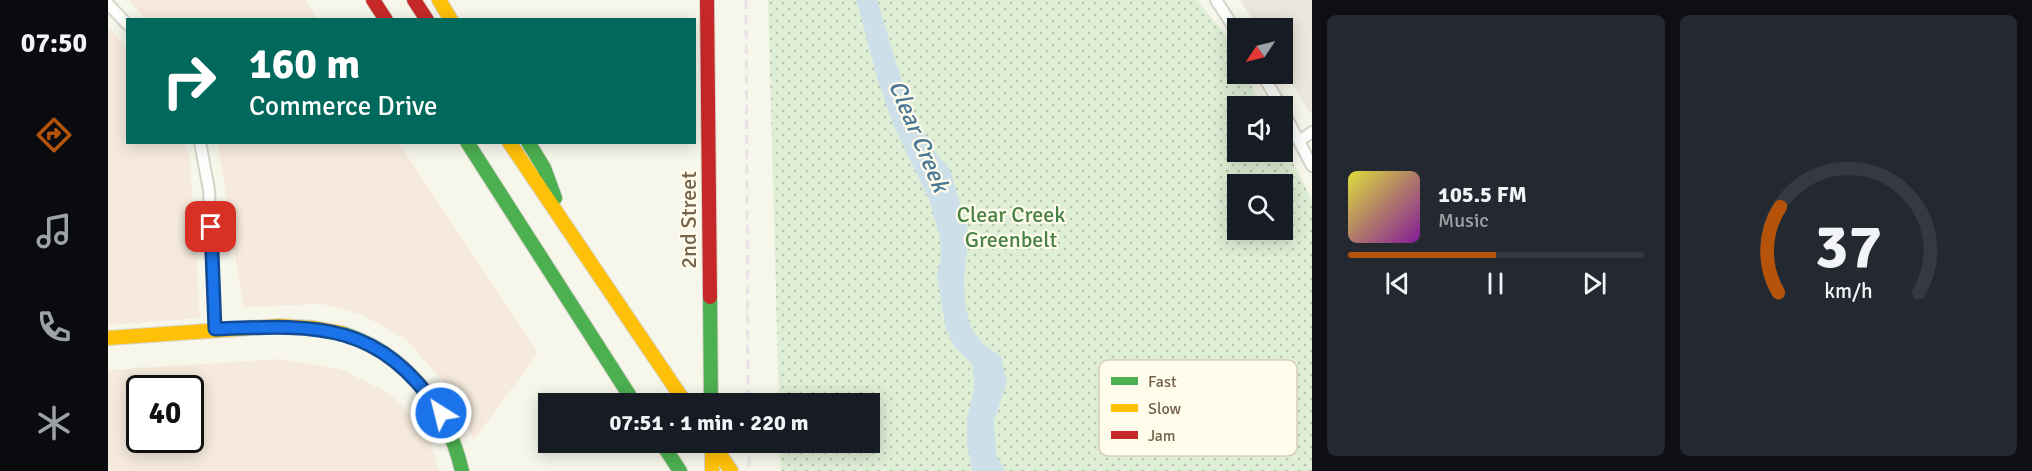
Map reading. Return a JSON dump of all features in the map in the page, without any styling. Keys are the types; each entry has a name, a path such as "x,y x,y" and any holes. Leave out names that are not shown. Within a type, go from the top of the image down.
{"main road":[{"path":"373,0 385,18"},
{"path":"414,0 426,18"},
{"path":"439,0 450,18"},
{"name":"2nd Street","path":"708,0 711,393"},
{"path":"468,144 629,393"},
{"path":"510,144 679,393"},
{"path":"529,144 544,168 568,230"},
{"path":"108,338 277,326 336,332 374,347 414,378 441,413 451,433 462,471"},
{"path":"668,453 680,471"},
{"path":"712,453 712,471"},
{"path":"719,453 731,471"}],"street":[{"path":"1216,0 1228,18"},
{"path":"108,4 126,23"},
{"path":"1293,129 1312,166"},
{"path":"1299,141 1312,132"},
{"path":"200,144 209,190 215,329"}],"shaded area":[{"path":"129,0 305,0 317,18 145,18"},
{"path":"1240,0 1312,0 1312,112 1310,113 1292,84 1293,18 1252,18"},
{"path":"108,27 126,47 126,144 184,144 190,158 200,318 108,325"},
{"path":"218,144 400,144 538,353 474,440 445,383 405,339 363,315 322,304 243,307"},
{"path":"281,359 340,369 391,394 428,433 439,471 108,471 108,370"}],"green space":[{"name":"Clear Creek Greenbelt","path":"768,0 1197,0 1227,40 1227,84 1250,84 1257,96 1227,96 1227,162 1292,162 1312,200 1312,471 781,471 780,453 880,453 880,393 779,393"}],"water":[{"name":"Clear Creek","path":"856,0 877,0 903,85 922,130 937,155 950,169 969,234 964,278 965,303 970,326 982,343 1001,357 1007,382 994,421 996,453 1005,471 972,471 967,444 967,418 975,386 972,364 954,346 946,329 937,276 941,259 940,237 929,199 894,127 878,80"}],"railway":[{"path":"746,0 748,393"},
{"path":"749,453 749,471"}],"traffic: fast":[{"path":"468,144 628,393"},
{"path":"529,144 544,168 555,198"},
{"path":"710,297 711,393"},
{"path":"341,333 385,354 420,386 446,425 462,471"},
{"path":"668,453 680,471"}],"traffic: slow":[{"path":"439,0 450,18"},
{"path":"510,144 679,393"},
{"path":"108,338 279,326 314,328 341,333"},
{"path":"712,453 712,471"},
{"path":"719,453 731,471"}],"traffic: jam":[{"path":"373,0 385,18"},
{"path":"414,0 426,18"},
{"path":"707,0 710,297"}],"route":[{"path":"211,227 215,329 277,326 312,328 336,332 357,339 392,359 414,378 441,413"}]}
